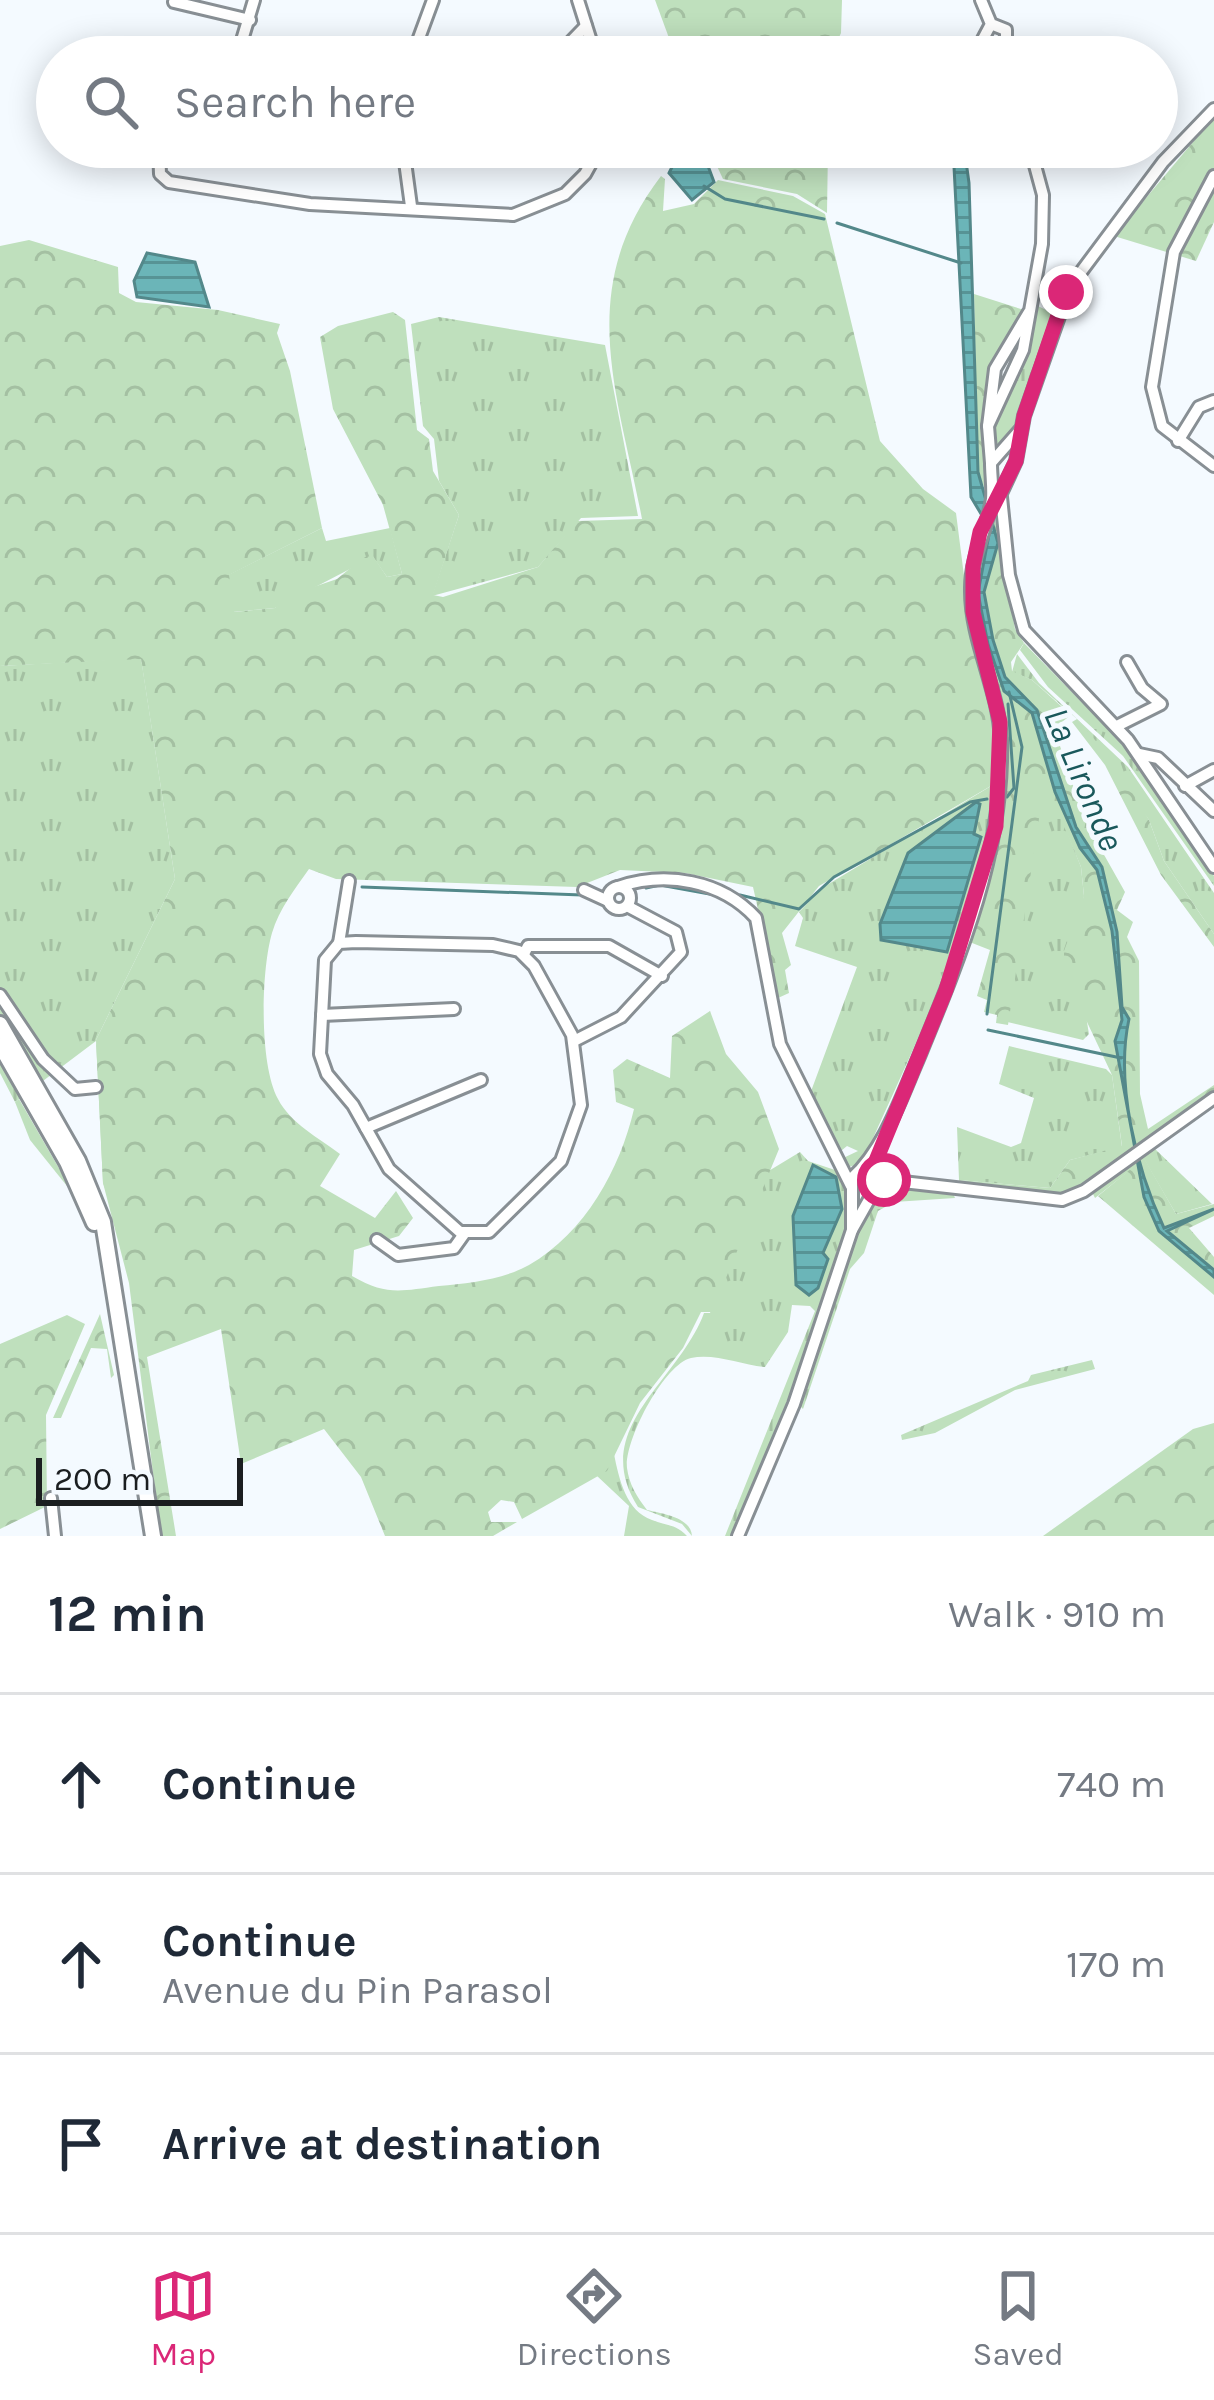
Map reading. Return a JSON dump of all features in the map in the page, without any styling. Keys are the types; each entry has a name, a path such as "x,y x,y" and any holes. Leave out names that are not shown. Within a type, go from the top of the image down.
{"main road":[{"path":"0,1024 78,1161 103,1222 146,1534"},
{"path":"0,1045 67,1162 96,1231 146,1534"}],"street":[{"path":"244,36 254,0"},
{"path":"420,36 433,0"},
{"path":"578,0 589,36"},
{"path":"981,0 992,24"},
{"path":"174,2 250,20"},
{"path":"576,36 586,26"},
{"path":"1178,149 1214,109"},
{"path":"160,168 161,176 169,182 310,204 411,206 502,216 524,214 553,202 576,184 586,168"},
{"path":"406,168 411,206"},
{"path":"988,426 1023,350 1044,222 1034,168"},
{"path":"738,1536 809,1364 852,1230 874,1185 889,1123 967,931 999,807 1000,722 971,596 994,479 1020,430 1069,288 1160,168"},
{"path":"1214,176 1191,212 1165,286 1153,395 1156,418 1178,441 1214,466"},
{"path":"1029,312 994,369 988,426 1012,592 1024,631 1117,726 1214,867"},
{"path":"1178,441 1198,407 1214,400"},
{"path":"994,479 1008,476 1020,430"},
{"path":"994,479 1016,458"},
{"path":"1117,726 1161,704 1142,688 1127,662"},
{"path":"1138,754 1159,758 1214,811"},
{"path":"1154,777 1171,769"},
{"path":"1185,787 1214,770"},
{"path":"628,903 649,879"},
{"path":"574,1041 621,1017 681,952 679,935 628,903 611,905 598,893 584,890 649,879 724,891 757,918 780,1044 840,1168 859,1196 874,1185 1062,1200 1214,1098"},
{"path":"339,943 493,944 524,954 574,1041 582,1100 566,1155 498,1227 481,1235 464,1234 389,1169 327,1074 320,1054 325,960 339,943 350,881"},
{"path":"616,888 627,891 628,903"},
{"path":"611,905 616,888"},
{"path":"524,954 528,946 609,946 662,976"},
{"path":"0,995 60,1078 75,1089 96,1088"},
{"path":"322,1015 454,1009"},
{"path":"366,1128 481,1080"},
{"path":"852,1230 852,1187 889,1123"},
{"path":"840,1168 859,1172 874,1185"},
{"path":"377,1240 398,1255 454,1248 464,1234"},
{"path":"51,1498 55,1536"}],"green space":[{"path":"655,0 842,0 840,36 668,36"},
{"path":"1214,117 1214,222 1196,261 1114,236 1171,168 1178,168 1178,160"},
{"path":"718,168 828,168 827,213 797,194 723,179"},
{"path":"661,176 665,179 663,211 694,204 718,180 793,196 825,214 880,441 923,489 956,513 970,623 995,718 996,783 819,886 782,933 791,965 785,970 789,993 778,998 753,887 685,873 620,870 577,887 336,879 309,869 279,916 268,950 264,1017 272,1083 290,1115 340,1154 320,1186 375,1218 396,1191 413,1218 399,1236 354,1250 352,1276 394,1290 462,1284 508,1274 549,1252 597,1198 628,1132 634,1109 616,1102 613,1070 627,1059 670,1078 672,1036 710,1011 726,1054 758,1092 779,1149 712,1312 701,1312 683,1348 640,1403 607,1471 522,1519 514,1502 501,1500 488,1512 491,1522 517,1522 493,1536 385,1536 361,1477 324,1429 241,1464 221,1329 147,1357 176,1536 161,1536 129,1283 103,1183 96,1040 175,879 141,659 0,666 0,246 29,240 118,267 119,293 136,302 218,310 280,324 277,333 290,371 322,528 229,575 234,612 275,608 290,595 337,579 364,557 373,556 387,577 402,574 383,505 333,409 320,337 338,326 393,312 405,320 417,430 429,439 433,471 459,515 433,595 443,597 538,567 577,521 642,519 615,385 610,301 618,260 634,218"},
{"path":"974,294 1024,310 987,385 990,502 978,472"},
{"path":"1038,306 1052,313 1014,436 998,445 992,443 992,425 1021,371"},
{"path":"439,317 605,345 638,516 581,518 538,567 432,596 459,515 439,481 434,439 423,426 411,324"},
{"path":"995,519 1015,629 1024,643 1011,662 1012,671 1032,680 1071,715 1054,728 1085,821 1125,892 1117,910 1133,922 1127,937 1139,961 1140,1094 1148,1129 1214,1085 1214,1092 1070,1196 962,1190 959,1180 1050,1188 1070,1160 1122,1146 1112,1075 1087,1022 1064,994 1064,951 1084,896 1081,867 1055,805 1040,812 1008,1025 996,1023 997,1015 984,1012 987,1000 977,996 990,950 967,941 995,844 1005,769 1002,714 979,603 983,547"},
{"path":"322,528 326,541 390,528 402,574 387,577 373,557 275,608 233,612 228,575"},
{"path":"1024,643 1136,758 1214,876 1214,886 1123,756 1048,687 1020,650"},
{"path":"1017,654 1039,683 1128,767 1214,893 1214,934 1164,861 1149,820 1077,719 1032,680 1012,672"},
{"path":"141,658 175,879 96,1040 137,1274 103,1183 96,1041 15,1102 0,1073 0,666"},
{"path":"1077,719 1119,768 1149,820 1164,861 1214,934 1214,947 1161,875 1105,765 1072,722"},
{"path":"996,783 988,833 961,931 862,1163 849,1167 839,1160 858,1151 847,1146 836,1155 810,1094 857,967 795,946 803,918 799,912 822,888"},
{"path":"1056,804 1081,867 1084,896 1076,957 1089,1034 1083,1040 999,1020 1035,809"},
{"path":"1009,1046 1106,1069 1112,1075 1122,1147 1070,1160 1050,1188 959,1180 957,1127 1011,1147 1021,1143 1034,1098 999,1084"},
{"path":"19,1099 75,1196 30,1140 15,1102"},
{"path":"1153,1147 1212,1204 1176,1214 1144,1159 1095,1198 1091,1190"},
{"path":"800,1152 808,1161 838,1171 851,1202 840,1252 792,1397 733,1536 725,1536 815,1311 810,1306 792,1305 788,1332 765,1367 709,1357 680,1363 658,1388 632,1440 627,1468 637,1495 647,1510 682,1521 692,1536 682,1524 638,1507 625,1479 630,1429 704,1313 710,1313 767,1172"},
{"path":"1144,1158 1176,1214 1214,1204 1214,1216 1189,1228 1214,1257 1214,1295 1098,1196"},
{"path":"897,1189 953,1193 955,1198 894,1202 878,1211 864,1253 850,1269 803,1409 799,1405 859,1226 870,1203"},
{"path":"100,1314 114,1375 111,1378 107,1349 91,1348 61,1418 53,1418"},
{"path":"67,1315 85,1324 46,1415 47,1506 0,1529 0,1344"},
{"path":"1092,1360 1095,1369 1015,1390 935,1433 902,1440 901,1435 1028,1381 1031,1375"},
{"path":"1214,1423 1214,1536 1043,1536 1193,1429"},
{"path":"614,1454 621,1483 636,1509 687,1536 624,1536 629,1506 596,1475"}],"water":[{"path":"672,168 709,168 714,182 692,200 669,173"},
{"path":"954,168 967,168 969,183 978,472 998,543 984,592 993,640 1005,677 1037,710 1076,827 1102,867 1117,932 1122,1007 1129,1019 1127,1097 1145,1179 1164,1228 1214,1209 1167,1231 1214,1270 1214,1277 1159,1231 1144,1197 1115,1041 1122,1020 1112,931 1097,870 1080,848 1055,792 1032,713 1004,691 988,644 978,593 990,529 971,497"},
{"path":"147,253 195,262 209,307 137,297 134,281"},
{"path":"976,802 980,804 974,834 981,837 947,952 881,940 880,924 908,853"},
{"path":"813,1165 836,1177 842,1209 823,1253 828,1259 818,1288 809,1295 796,1285 793,1216"}],"waterway":[{"path":"704,186 725,199 824,219"},
{"path":"837,223 961,263"},
{"path":"987,1014 1022,747 1009,692"},
{"path":"1007,797 1014,788 1008,704"},
{"path":"740,895 799,909 834,877 970,802 987,799"},
{"path":"646,888 660,885 715,895"},
{"path":"362,887 582,895"},
{"path":"988,1030 1121,1058"}],"route":[{"path":"884,1180 874,1177 875,1163 946,990 996,826 1000,722 973,612 973,566 980,532 1016,461 1024,416 1066,292"}],"water label":[{"name":"La Lironde","path":"1084,779"}]}
